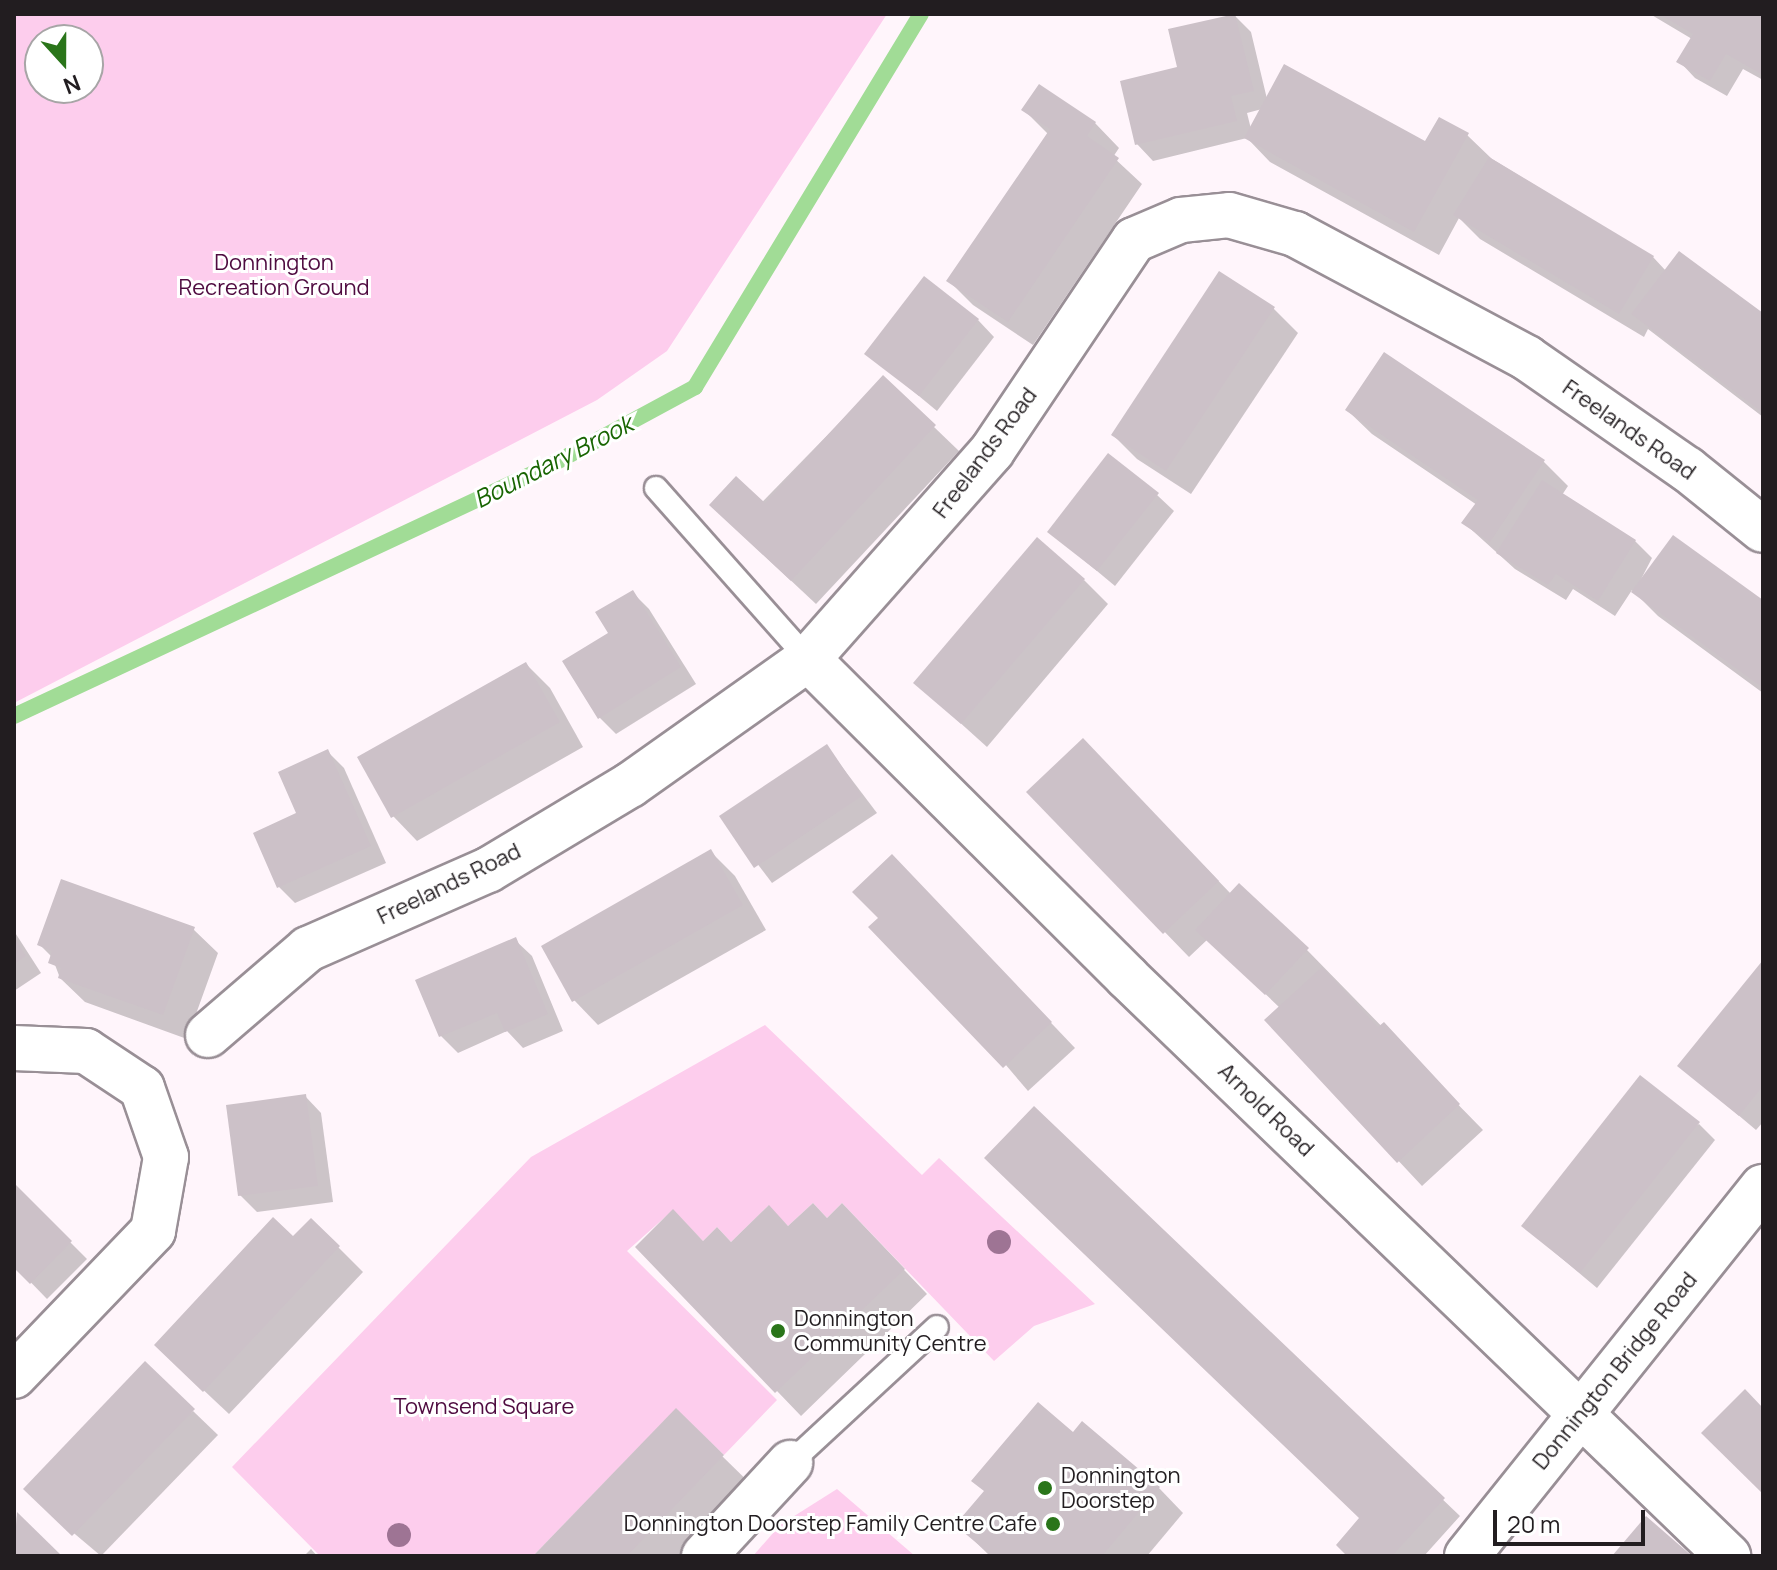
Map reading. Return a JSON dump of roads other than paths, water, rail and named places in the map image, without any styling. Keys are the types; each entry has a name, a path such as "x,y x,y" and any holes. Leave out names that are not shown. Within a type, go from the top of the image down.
{"street":[{"name":"Freelands Road","path":"208,1035 308,949 488,870 630,785 808,659 992,451 1134,240 1181,220 1229,215 1295,234 1527,358 1687,469 1763,530"},
{"name":"Arnold Road","path":"808,659 1139,988 1728,1556"},
{"path":"14,1048 86,1051 142,1088 166,1157 153,1231 14,1376"},
{"name":"Donnington Bridge Road","path":"1467,1556 1763,1187"},
{"path":"704,1556 790,1463"}],"lane":[{"path":"656,488 808,659"},
{"path":"790,1463 937,1327"}],"waterway":[{"name":"Boundary Brook","path":"14,716 551,465 695,387 921,14"}],"place":[{"name":"Donnington Community Centre","path":"778,1331"},
{"name":"Donnington Doorstep","path":"1045,1488"},
{"name":"Donnington Doorstep Family Centre Cafe","path":"1053,1524"}],"park label":[{"name":"Donnington Recreation Ground","path":"274,274"},
{"name":"Townsend Square","path":"484,1407"}]}
